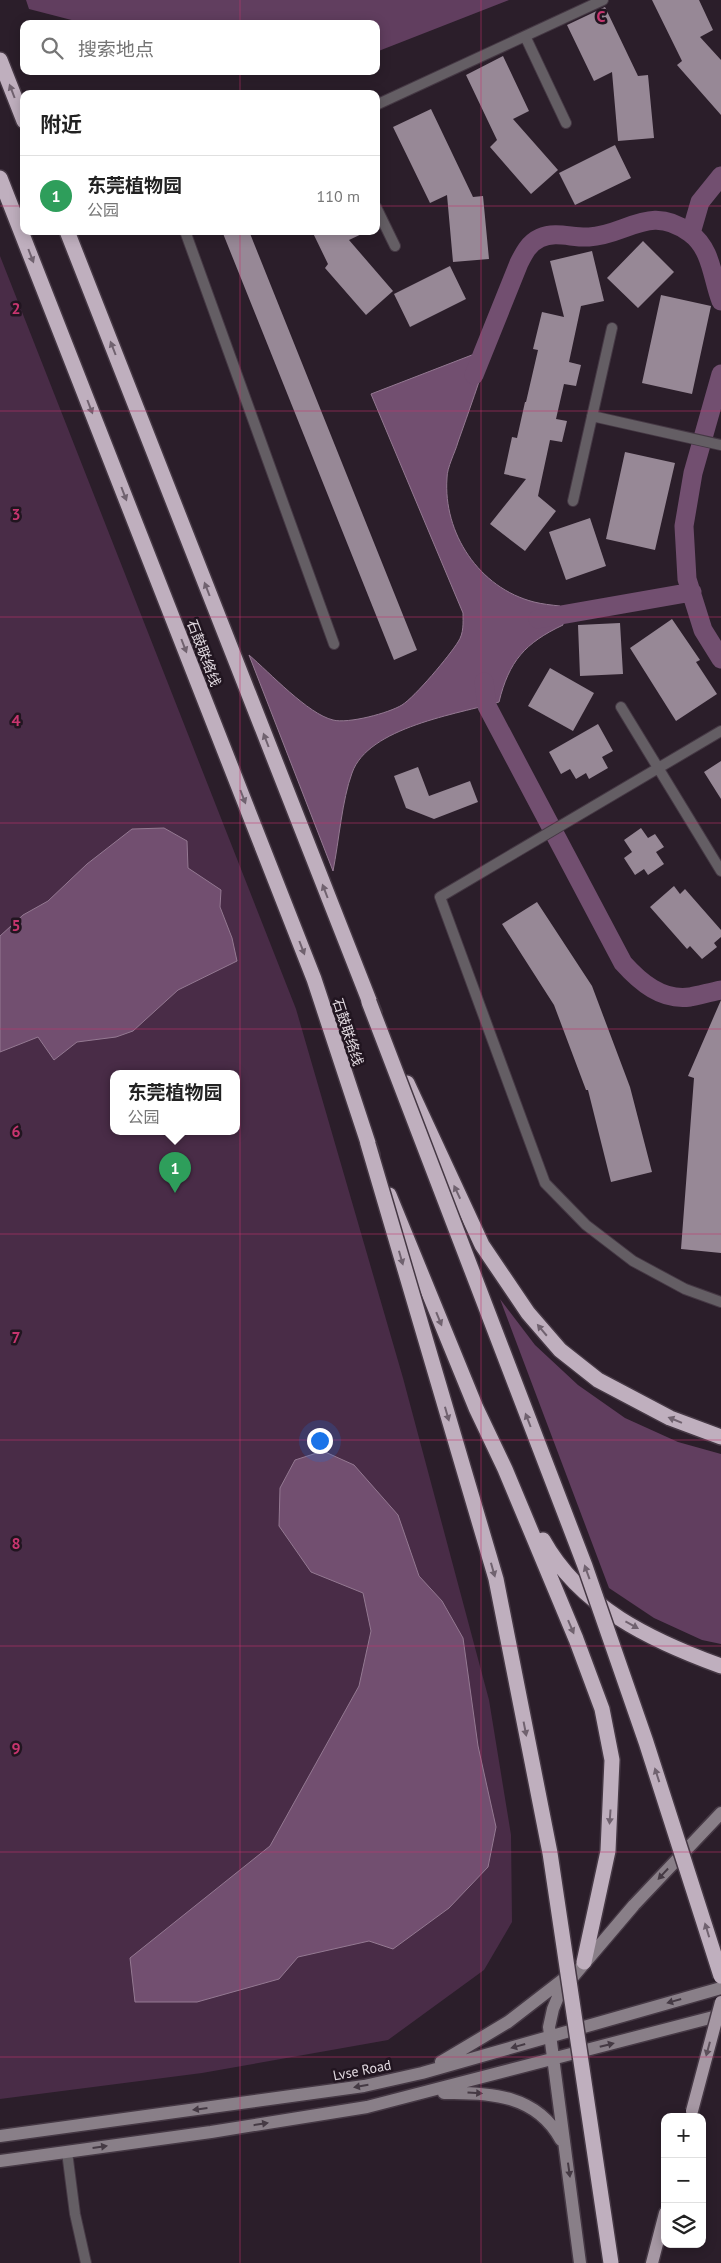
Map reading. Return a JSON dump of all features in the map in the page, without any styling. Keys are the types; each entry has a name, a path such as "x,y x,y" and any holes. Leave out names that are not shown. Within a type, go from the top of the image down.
{"highway":[{"path":"0,60 20,111"},
{"name":"石鼓联络线","path":"0,178 20,229"},
{"name":"石鼓联络线","path":"23,235 314,979 368,1144"},
{"name":"石鼓联络线","path":"69,235 369,1002"},
{"path":"369,1002 482,1245 528,1313 560,1350 598,1380 670,1418 721,1437"},
{"path":"369,1002 585,1566 646,1742 721,1976"},
{"path":"368,1144 476,1408 504,1468 576,1639 602,1709 612,1760 608,1851 584,1962"},
{"path":"368,1144 496,1579 550,1853 611,2263"},
{"path":"504,1468 551,1555 572,1581 605,1611 653,1637 721,1666"}],"main road":[{"path":"580,2263 553,2058 550,2027 553,2009 560,1992 584,1962 634,1905 721,1813"},
{"path":"422,2073 508,2022 547,1994 584,1962"},
{"name":"Lvse Road","path":"0,2136 316,2094 422,2073 721,1988"},
{"path":"691,2113 721,2002"},
{"path":"0,2161 333,2113 426,2093 721,2015"},
{"path":"426,2093 472,2092 496,2094 526,2105 553,2126 566,2148"},
{"path":"652,2263 661,2228"}],"lane":[{"path":"380,103 603,0"},
{"path":"525,36 566,124"},
{"path":"380,215 395,246"},
{"path":"187,235 334,644"},
{"path":"574,501 612,328"},
{"path":"592,416 719,444"},
{"path":"621,707 721,872"},
{"path":"721,731 440,897 545,1183 586,1225 633,1260 685,1288 721,1302"},
{"path":"67,2152 75,2214 86,2263"}],"shaded area":[{"path":"26,0 509,0 380,50 380,20 72,20 29,9"},
{"path":"0,256 296,1009 403,1378 489,1700 511,1835 512,1922 484,1970 388,2040 202,2073 0,2099"},
{"path":"490,348 448,469 447,499 451,519 458,538 468,555 481,571 514,595 534,602 560,606 563,625 538,639 520,655 508,675 499,702 439,718 395,733 376,744 361,757 352,773 343,808 333,871 249,655 312,710 333,720 340,721 368,717 402,705 408,701 448,656 461,635 463,613 371,394"},
{"path":"164,828 187,841 188,868 221,890 220,907 232,938 237,961 178,990 133,1031 116,1037 77,1042 54,1060 38,1037 0,1052 0,936 23,915 48,901 87,864 132,829"},
{"path":"500,1299 535,1345 578,1385 625,1418 678,1442 721,1454 721,1644 702,1640 654,1618 609,1588"},
{"path":"323,1451 354,1465 398,1515 419,1576 442,1601 463,1638 478,1746 496,1827 488,1867 449,1908 393,1949 369,1941 298,1957 279,1979 197,2002 135,2002 130,1958 270,1846 359,1686 371,1631 363,1593 311,1572 279,1526 280,1488 295,1460"}],"building":[{"path":"652,0 699,0 713,30 700,37 721,60 721,115 677,65 682,61"},
{"path":"605,7 638,76 648,75 654,138 618,141 612,72 594,81 567,25"},
{"path":"503,56 529,111 513,119 558,170 531,194 490,147 497,140 466,75"},
{"path":"431,109 473,197 483,196 489,259 453,262 447,195 430,203 393,127"},
{"path":"615,145 631,178 575,205 559,173"},
{"path":"224,235 251,235 417,650 394,660"},
{"path":"314,235 360,235 349,240 393,291 366,315 325,268 328,264"},
{"path":"643,241 674,272 638,308 607,278"},
{"path":"592,251 604,301 581,306 569,362 581,365 576,386 564,384 556,419 567,421 562,442 550,440 538,496 556,511 525,551 490,524 526,479 504,474 512,437 517,438 526,402 538,350 533,349 542,312 564,317 550,261"},
{"path":"450,266 466,299 410,327 394,294"},
{"path":"661,295 711,306 692,394 642,383"},
{"path":"625,452 675,463 655,550 606,539"},
{"path":"590,518 606,566 566,580 549,532"},
{"path":"672,619 700,660 696,662 717,694 676,721 630,648"},
{"path":"620,623 623,674 580,676 578,625"},
{"path":"550,668 594,693 573,731 528,706"},
{"path":"598,724 613,751 602,757 608,768 589,779 586,773 576,779 570,769 561,774 549,752"},
{"path":"721,761 721,799 704,772"},
{"path":"418,767 429,796 470,781 478,802 434,819 406,808 394,776"},
{"path":"641,828 648,838 655,834 664,847 656,852 664,864 648,875 644,869 635,875 624,858 632,852 624,840"},
{"path":"674,886 680,894 685,889 721,930 721,937 714,943 717,947 702,959 690,946 687,949 650,907"},
{"path":"537,902 592,986 630,1087 652,1172 611,1182 588,1090 586,1090 554,1005 502,924"},
{"path":"721,1000 721,1253 681,1249 694,1078 688,1076"}],"waterway":[{"path":"691,233 700,202 721,176"},
{"path":"474,375 521,259 533,243 546,236 589,237 603,235 650,221 676,224 690,233 703,247 721,301"},
{"path":"721,374 693,473 684,526 687,579 703,630 721,659"},
{"path":"538,619 692,592"},
{"path":"484,682 487,706 623,963 652,989 670,996 690,997 721,990"}],"place":[{"name":"东莞植物园","path":"175,1193"}]}
